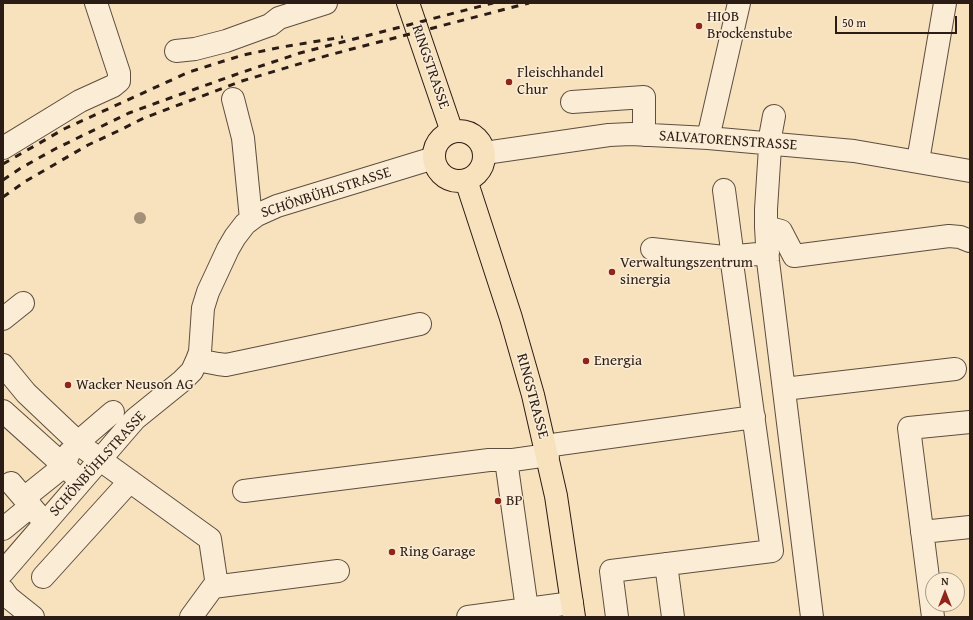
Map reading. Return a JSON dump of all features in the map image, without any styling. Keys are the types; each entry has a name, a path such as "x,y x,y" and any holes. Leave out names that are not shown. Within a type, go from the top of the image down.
{"main road":[{"name":"RINGSTRASSE","path":"408,3 452,132"},
{"path":"463,131 473,135 481,143 485,153 485,159 477,175 466,180 454,181 442,175 438,170 434,158 438,142 442,137 452,132 463,131"},
{"name":"RINGSTRASSE","path":"466,180 511,318 533,396 546,450 562,534 573,610"}],"street":[{"path":"3,148 80,101 113,86 120,81 96,3"},
{"path":"176,51 195,50 226,41 270,25 277,10 326,3"},
{"path":"708,138 739,3"},
{"path":"918,162 945,3"},
{"path":"572,102 644,97 644,135"},
{"path":"233,99 243,138 251,219"},
{"path":"774,116 770,143 766,209 768,253 812,617"},
{"name":"SALVATORENSTRASSE","path":"485,153 609,135 644,135 708,138 854,151 970,171"},
{"name":"SCHÖNBÜHLSTRASSE","path":"3,572 81,481 79,453 135,419 188,375 197,360 202,341 203,308 208,292 235,237 251,219 277,206 434,158"},
{"path":"617,617 611,571 772,551 732,263 733,258 724,190"},
{"path":"766,226 781,231 794,256 950,236 960,237 970,241"},
{"path":"652,248 733,258 737,256 768,253"},
{"path":"3,319 23,303"},
{"path":"197,360 226,365 420,324"},
{"path":"3,365 79,453 81,481"},
{"path":"784,389 954,369"},
{"path":"12,411 79,453 130,481 210,539 215,587"},
{"path":"3,529 22,496 79,453 113,412"},
{"path":"244,491 488,460 506,460 546,450 754,417"},
{"path":"933,617 909,428 970,422"},
{"path":"506,460 527,609"},
{"path":"43,577 130,481"},
{"path":"22,496 45,523"},
{"path":"922,532 970,527"},
{"path":"666,564 673,617"},
{"path":"191,617 215,587 338,571"},
{"path":"3,590 8,598 33,617"},
{"path":"468,617 527,609 573,610"}],"railway":[{"path":"3,180 55,149 129,113 159,102 300,53 493,3"},
{"path":"3,197 26,181 88,145 144,118 242,81 329,55 529,3"},
{"path":"3,164 64,129 189,72 243,55 343,37"}],"place":[{"name":"HIOB Brockenstube","path":"699,26"},
{"name":"Fleischhandel Chur","path":"509,82"},
{"name":"Verwaltungszentrum sinergia","path":"612,272"},
{"name":"Energia","path":"586,361"},
{"name":"Wacker Neuson AG","path":"68,385"},
{"name":"BP","path":"498,501"},
{"name":"Ring Garage","path":"392,552"}]}
